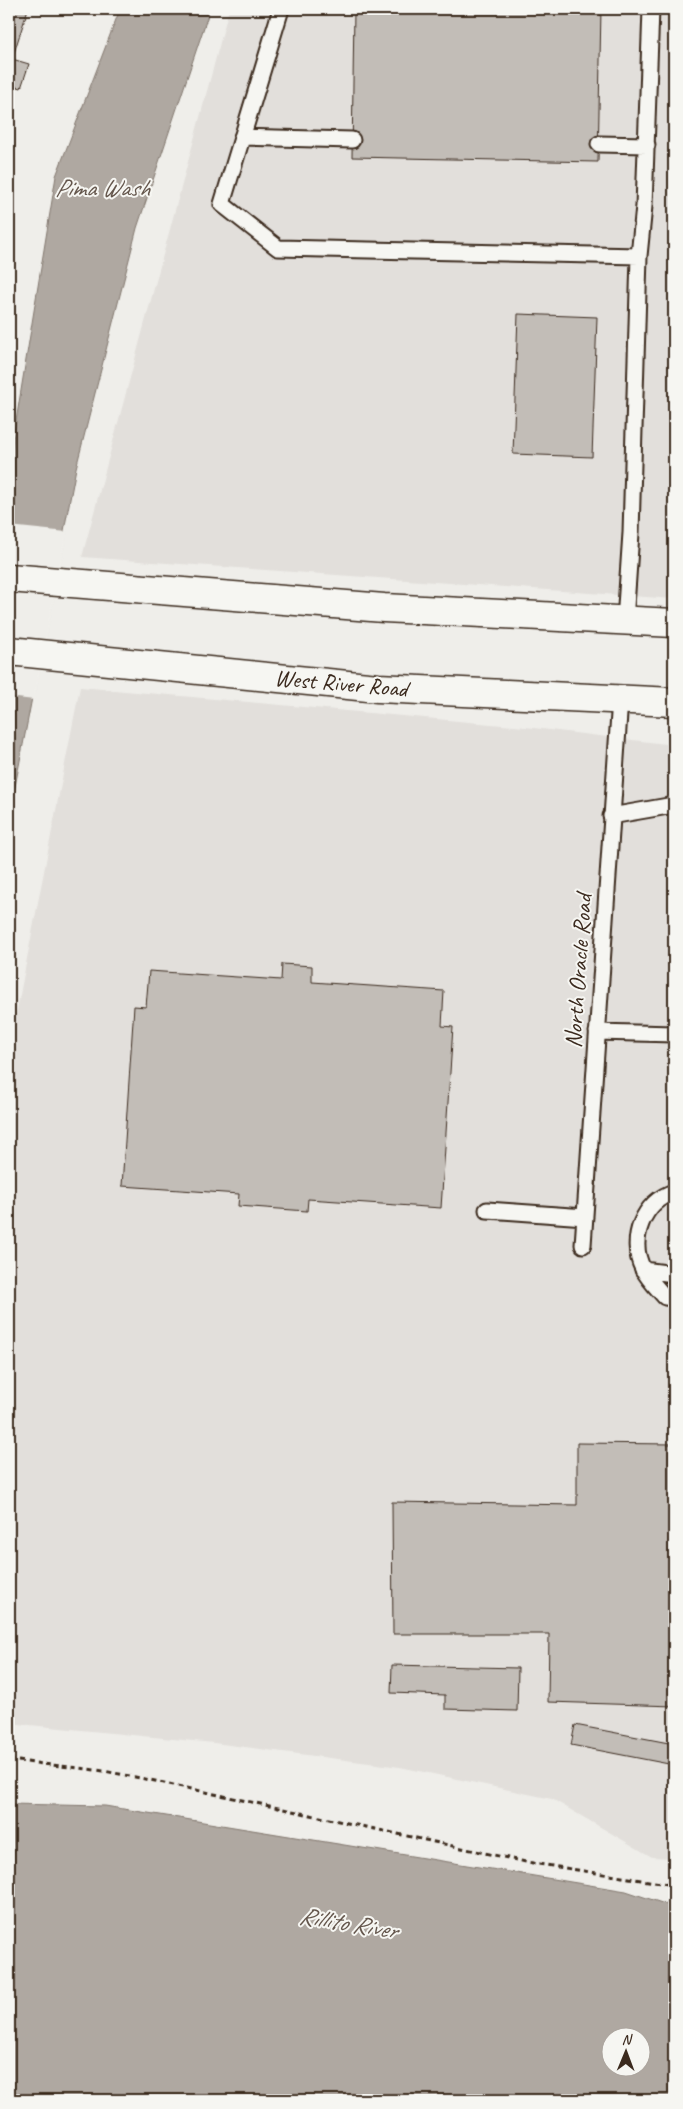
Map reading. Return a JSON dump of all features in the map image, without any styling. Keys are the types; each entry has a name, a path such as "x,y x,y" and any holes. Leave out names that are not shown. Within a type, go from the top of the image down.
{"main road":[{"path":"9,578 384,608 674,623"},
{"name":"West River Road","path":"9,651 378,688 674,702"}],"lane":[{"path":"280,9 222,204 278,248 639,256"},
{"path":"625,621 631,534 639,256 647,145 651,9"},
{"path":"242,137 352,140"},
{"path":"598,144 647,145"},
{"name":"North Oracle Road","path":"583,1245 620,699"},
{"path":"611,816 674,805"},
{"path":"597,1032 674,1034"},
{"path":"674,1192 665,1195 652,1204 642,1219 638,1253 643,1270 665,1297 674,1298"},
{"path":"488,1210 585,1217"},
{"path":"643,1270 674,1274"}],"path":[{"path":"9,1760 104,1771 147,1779 526,1862 674,1885"}],"shaded area":[{"path":"229,9 674,9 674,599 82,557"},
{"path":"80,687 525,727 674,745 674,1858 652,1857 552,1799 400,1767 214,1743 9,1723 9,1260 13,1193 9,1192 9,1051"}],"water":[{"name":"Pima Wash","path":"120,9 210,9 137,228 76,468 9,818 9,464 56,176"},
{"name":"Rillito River","path":"9,1804 105,1806 626,1891 674,1907 674,2100 9,2100"}],"pier":[{"path":"9,526 67,532 34,700 9,697"}],"building":[{"path":"9,9 28,9 12,59 29,64 21,88 9,84"},
{"path":"354,9 601,9 598,162 352,157"},
{"path":"518,314 597,317 592,457 513,454"},
{"path":"282,964 312,966 312,982 444,991 442,1026 453,1027 441,1208 308,1199 307,1211 238,1206 239,1194 122,1186 134,1006 146,1007 149,971 281,980"},
{"path":"577,1443 674,1444 674,1706 548,1702 549,1634 393,1634 392,1502 577,1505"},
{"path":"392,1665 518,1668 517,1711 445,1709 445,1695 391,1693"},
{"path":"575,1725 674,1744 674,1765 571,1745"}]}
